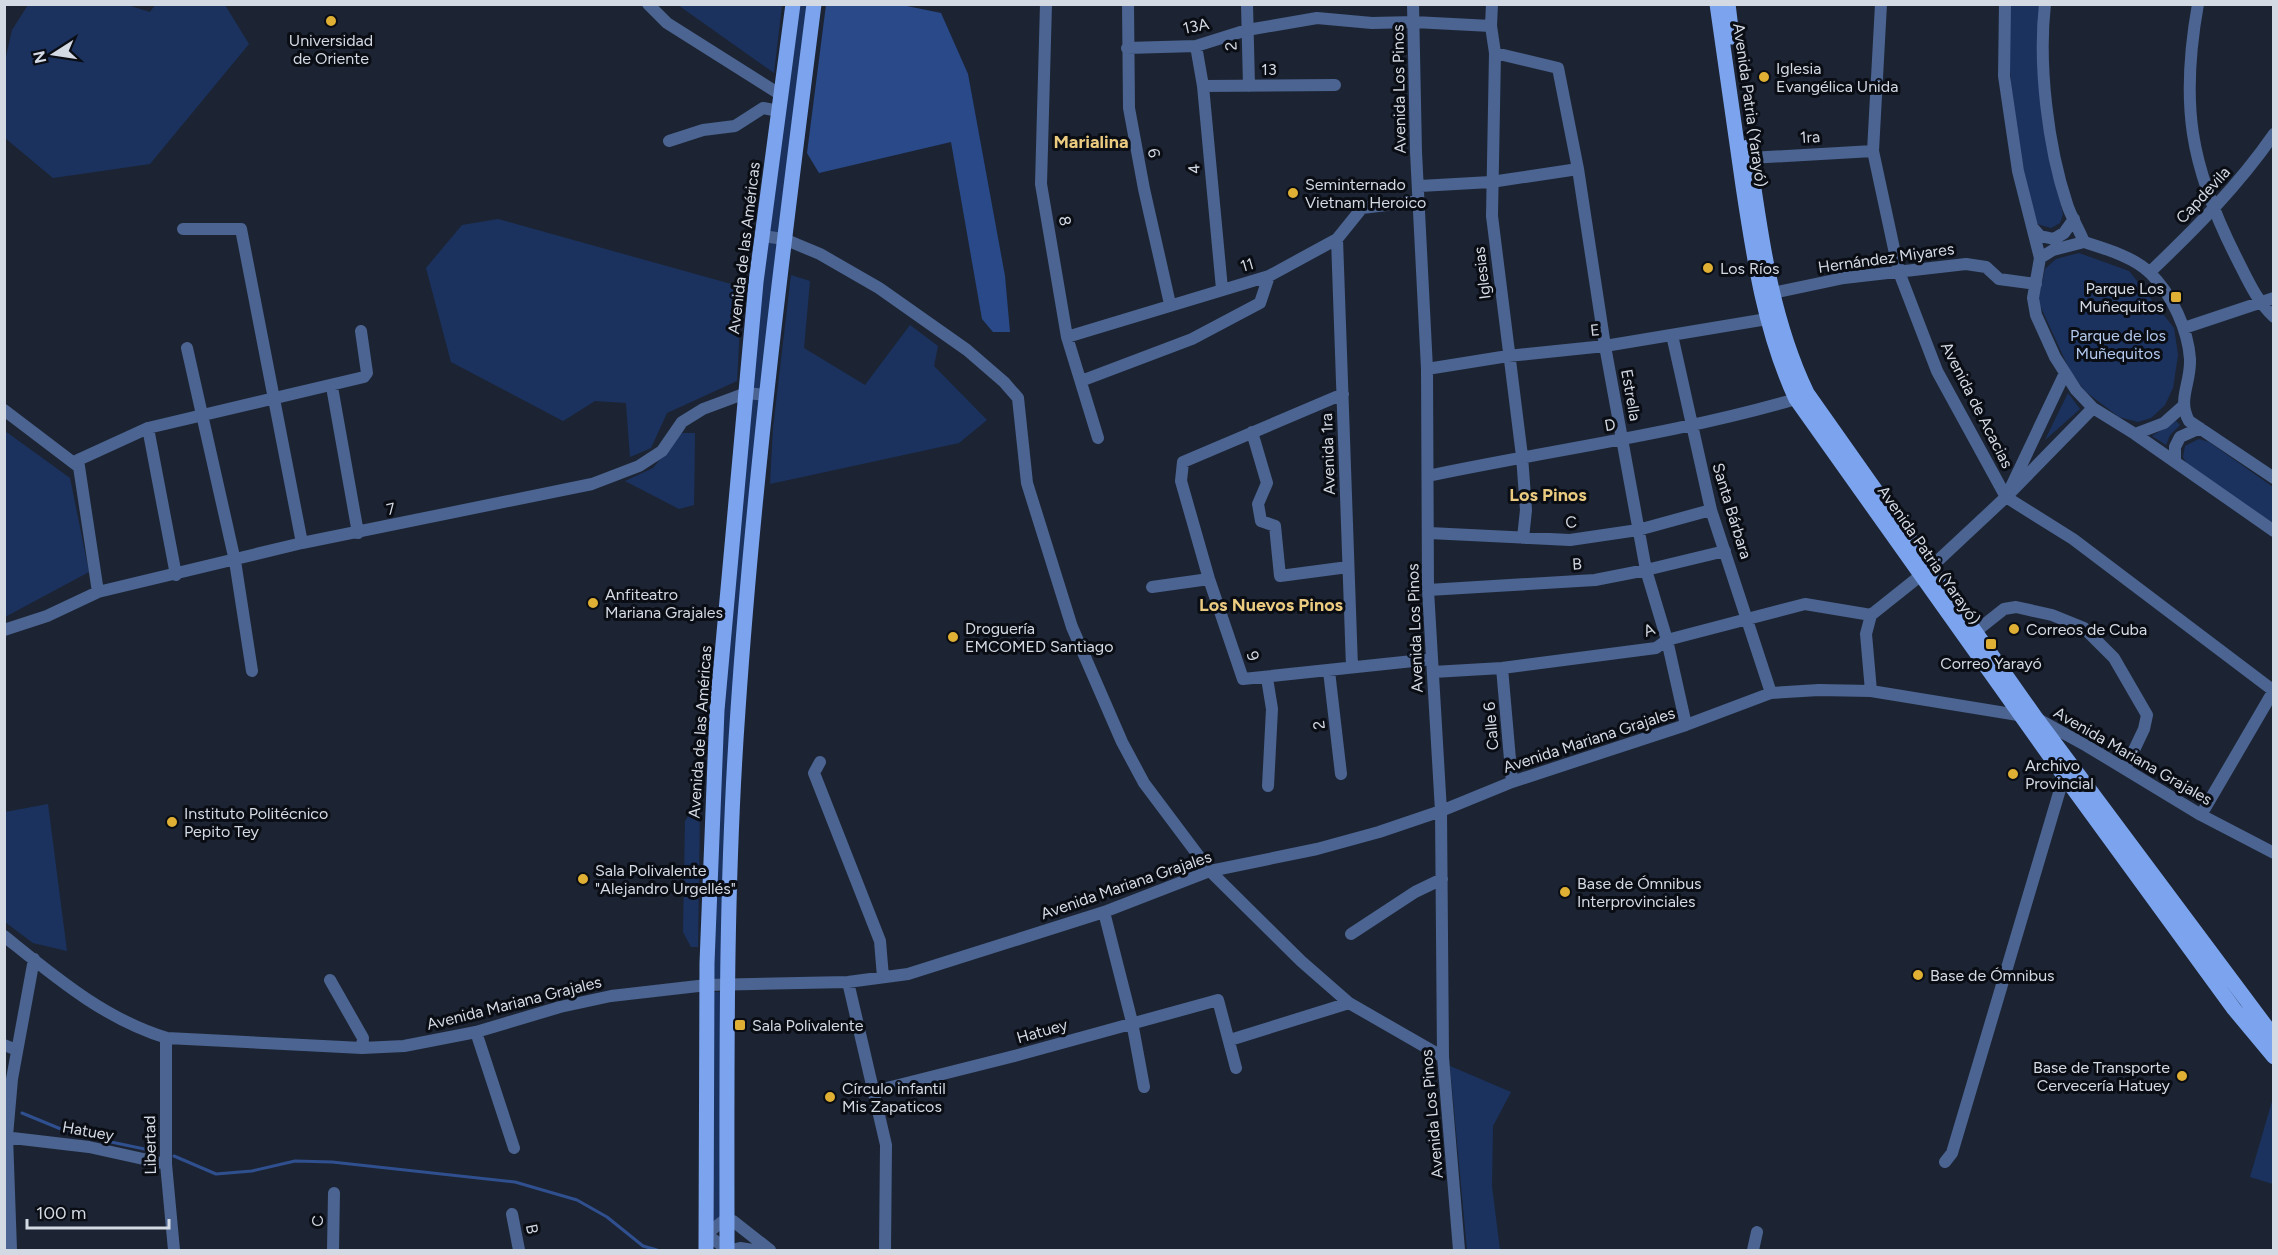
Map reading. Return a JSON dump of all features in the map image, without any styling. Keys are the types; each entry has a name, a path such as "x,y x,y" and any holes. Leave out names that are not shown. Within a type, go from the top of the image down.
{"main road":[{"name":"Avenida de las Américas","path":"706,1251 707,985 717,710 762,236 793,4"},
{"path":"728,1250 728,986 738,713 766,395 814,4"},
{"name":"Avenida Patria (Yarayó)","path":"1717,4 1754,220 1767,319 1779,362 1796,399 1926,572 1975,632 2036,718 2066,769 2234,1009 2274,1057"},
{"name":"Avenida Patria (Yarayó)","path":"1728,4 1750,158 1754,220 1789,356 1807,393 2020,714 2066,769 2274,1037"}],"street":[{"path":"648,4 667,23 781,95"},
{"name":"8","path":"1046,4 1041,184 1067,337 1098,438"},
{"name":"6","path":"1128,4 1126,48 1129,108 1143,189 1170,304"},
{"name":"2","path":"1247,4 1249,86"},
{"path":"1317,18 1319,4"},
{"name":"Avenida Los Pinos","path":"1413,4 1426,369 1428,590 1442,811 1443,1057 1460,1251"},
{"name":"Iglesias","path":"1492,4 1491,26 1495,53 1492,216 1522,456 1526,510 1523,538"},
{"name":"Avenida de Acacias","path":"1881,4 1873,150 1899,272 1937,371 2006,497 2073,539 2273,690"},
{"path":"2005,4 2004,76 2018,171 2040,258 2033,298 2036,315 2065,373 2093,408 2175,461 2274,531"},
{"path":"2045,4 2046,93 2057,164 2074,219 2084,242"},
{"path":"2198,4 2190,48 2188,104 2196,157 2213,211 2259,303 2274,317"},
{"name":"13A","path":"1126,48 1196,46 1247,30 1317,18 1372,23 1414,22"},
{"path":"1414,22 1491,26"},
{"name":"4","path":"1196,46 1203,86 1222,289"},
{"name":"Estrella","path":"1495,53 1558,68 1578,169 1605,346 1638,530 1646,570 1667,640 1686,725"},
{"name":"13","path":"1203,86 1335,85"},
{"path":"669,141 703,130 735,126 764,108 779,111"},
{"name":"Capdevila","path":"2150,272 2213,211 2251,167 2274,134"},
{"name":"1ra","path":"1750,158 1873,150"},
{"path":"1420,186 1491,182 1578,169"},
{"name":"11","path":"1067,337 1170,304 1269,276 1337,239 1362,208 1419,201"},
{"path":"2030,224 2040,236 2054,239 2064,233 2074,219"},
{"path":"183,229 241,229 302,543"},
{"path":"762,236 784,239 820,254 879,288 967,350 1004,382 1018,398 1027,483 1072,627 1122,742 1144,783 1210,871 1301,961 1349,1003 1443,1057"},
{"name":"Avenida 1ra","path":"1337,239 1352,667"},
{"path":"2040,258 2053,250 2084,242 2114,252 2150,272 2167,295 2184,328 2190,360 2182,407 2189,421 2274,478"},
{"name":"Hernández Miyares","path":"1773,293 1844,278 1966,264 1986,267 1999,279 2036,284"},
{"path":"1081,381 1192,339 1260,303 1269,276"},
{"path":"2184,328 2274,298"},
{"name":"E","path":"1426,369 1508,356 1605,346 1767,319"},
{"path":"98,592 78,460 83,455 148,428 332,387 364,377 368,373 361,331"},
{"name":"Santa Bárbara","path":"1672,335 1691,427 1712,510 1771,693"},
{"path":"187,348 235,561 252,671"},
{"path":"2006,497 2065,373"},
{"path":"332,387 358,533"},
{"name":"7","path":"4,630 47,616 98,592 235,561 302,543 604,480 639,466 662,451 682,422 704,409 746,393 766,395"},
{"path":"1343,394 1252,432 1267,483 1258,504 1260,521 1275,526 1280,576 1348,567"},
{"name":"D","path":"1428,476 1522,456 1691,427 1796,399"},
{"path":"2135,434 2164,423 2182,407"},
{"path":"1871,691 1866,634 1871,615 1926,572 2006,497 2093,408"},
{"path":"4,410 79,467"},
{"path":"148,428 176,575"},
{"path":"2175,461 2175,447 2180,437 2200,428"},
{"name":"9","path":"1252,432 1183,462 1181,482 1209,579 1243,679 1352,667 1432,665"},
{"name":"C","path":"1429,533 1570,540 1638,530 1712,510"},
{"name":"B","path":"1428,590 1595,579 1646,570 1725,551"},
{"path":"1152,587 1209,579"},
{"name":"A","path":"1432,665 1502,668 1656,648 1667,640 1805,604 1871,615"},
{"path":"1975,632 2004,609 2016,607 2052,615 2084,628 2114,658 2147,715 2144,729 2125,770"},
{"name":"Calle 6","path":"1502,668 1512,782"},
{"name":"2","path":"1329,671 1341,774"},
{"path":"1267,678 1272,709 1268,786"},
{"name":"Avenida Mariana Grajales","path":"4,936 114,1016 141,1030 166,1038 362,1048 404,1046 476,1032 560,1007 611,996 707,985 848,982 908,974 1104,912 1210,871 1317,849 1442,811 1512,782 1686,725 1771,693 1819,690 1871,691 2036,718 2201,815 2274,853"},
{"path":"2201,815 2273,690"},
{"path":"1945,1162 1952,1153 2066,769 2078,748 2087,746"},
{"path":"820,762 814,772 880,941 884,977"},
{"path":"1351,934 1415,892 1442,879"},
{"path":"1104,912 1132,1022 1144,1088"},
{"path":"11,1251 6,1137 17,1050 34,959"},
{"path":"330,980 363,1038 362,1048"},
{"path":"848,982 886,1145 885,1251"},
{"name":"Hatuey","path":"875,1091 1018,1055 1218,1000 1230,1040"},
{"path":"1236,1068 1230,1040 1349,1003"},
{"path":"476,1032 514,1148"},
{"name":"Libertad","path":"166,1038 166,1164 174,1251"},
{"path":"4,1045 17,1050"},
{"name":"Hatuey","path":"6,1137 88,1146 166,1164"},
{"name":"C","path":"333,1193 333,1251"},
{"name":"B","path":"512,1214 519,1251"},
{"path":"753,1251 741,1248 728,1250 706,1234 727,1219 770,1251"},
{"path":"1753,1251 1757,1232"}],"green space":[{"path":"28,5 127,5 150,12 155,5 225,5 249,44 150,164 53,178 5,138 5,61 12,30"},
{"path":"678,5 782,5 774,73"},
{"path":"799,5 808,5 778,235 768,233"},
{"path":"2010,5 2040,5 2052,167 2063,214 2060,223 2051,228 2037,224 2014,116 2009,60"},
{"path":"498,219 742,287 737,381 667,413 651,448 630,457 626,403 595,401 563,421 451,362 426,268 462,225"},
{"path":"767,242 777,243 760,391 752,390"},
{"name":"Parque de los Muñequitos","path":"2079,253 2129,271 2174,328 2178,355 2173,388 2165,405 2151,418 2138,422 2119,417 2086,392 2071,373 2038,301 2045,269 2056,259"},
{"path":"791,275 810,281 804,348 865,385 910,325 938,346 934,366 987,420 959,443 770,484 773,428"},
{"path":"2068,393 2080,409 2045,440"},
{"path":"751,398 760,398 722,980 713,979 721,745"},
{"path":"2176,421 2180,425 2170,435 2166,445 2152,436"},
{"path":"5,431 70,478 89,572 5,617"},
{"path":"682,433 695,433 694,505 679,509 625,481 653,468"},
{"path":"2199,439 2209,442 2273,487 2273,523 2188,466 2183,457 2185,446"},
{"path":"48,804 67,951 33,943 5,922 5,812"},
{"path":"695,806 700,807 698,947 691,947 683,932 685,821"},
{"path":"713,992 722,992 721,1217 712,1224"},
{"path":"1450,1066 1511,1092 1493,1126 1492,1186 1500,1250 1467,1250"},
{"path":"2273,1098 2273,1184 2250,1177"}],"shaded area":[{"path":"826,5 902,5 941,13 968,74 1005,276 1010,332 993,332 982,319 951,142 819,173 807,153"}],"waterway":[{"path":"22,1113 73,1134 154,1151"},
{"path":"174,1156 216,1174 252,1171 295,1161 332,1162 515,1182 577,1200 607,1217 643,1246 657,1250"}],"place":[{"name":"Universidad de Oriente","path":"331,21"},
{"name":"Iglesia Evangélica Unida","path":"1764,77"},
{"name":"Seminternado Vietnam Heroico","path":"1293,193"},
{"name":"Los Ríos","path":"1708,268"},
{"name":"Parque Los Muñequitos","path":"2176,297"},
{"name":"Anfiteatro Mariana Grajales","path":"593,603"},
{"name":"Correos de Cuba","path":"2014,629"},
{"name":"Droguería EMCOMED Santiago","path":"953,637"},
{"name":"Correo Yarayó","path":"1991,644"},
{"name":"Archivo Provincial","path":"2013,774"},
{"name":"Instituto Politécnico Pepito Tey","path":"172,822"},
{"name":"Sala Polivalente \"Alejandro Urgellés\"","path":"583,879"},
{"name":"Base de Ómnibus Interprovinciales","path":"1565,892"},
{"name":"Base de Ómnibus","path":"1918,975"},
{"name":"Sala Polivalente","path":"740,1025"},
{"name":"Base de Transporte Cervecería Hatuey","path":"2182,1076"},
{"name":"Círculo infantil Mis Zapaticos","path":"830,1097"}],"district":[{"name":"Marialina","path":"1091,142"},
{"name":"Los Pinos","path":"1548,495"},
{"name":"Los Nuevos Pinos","path":"1271,605"}]}
